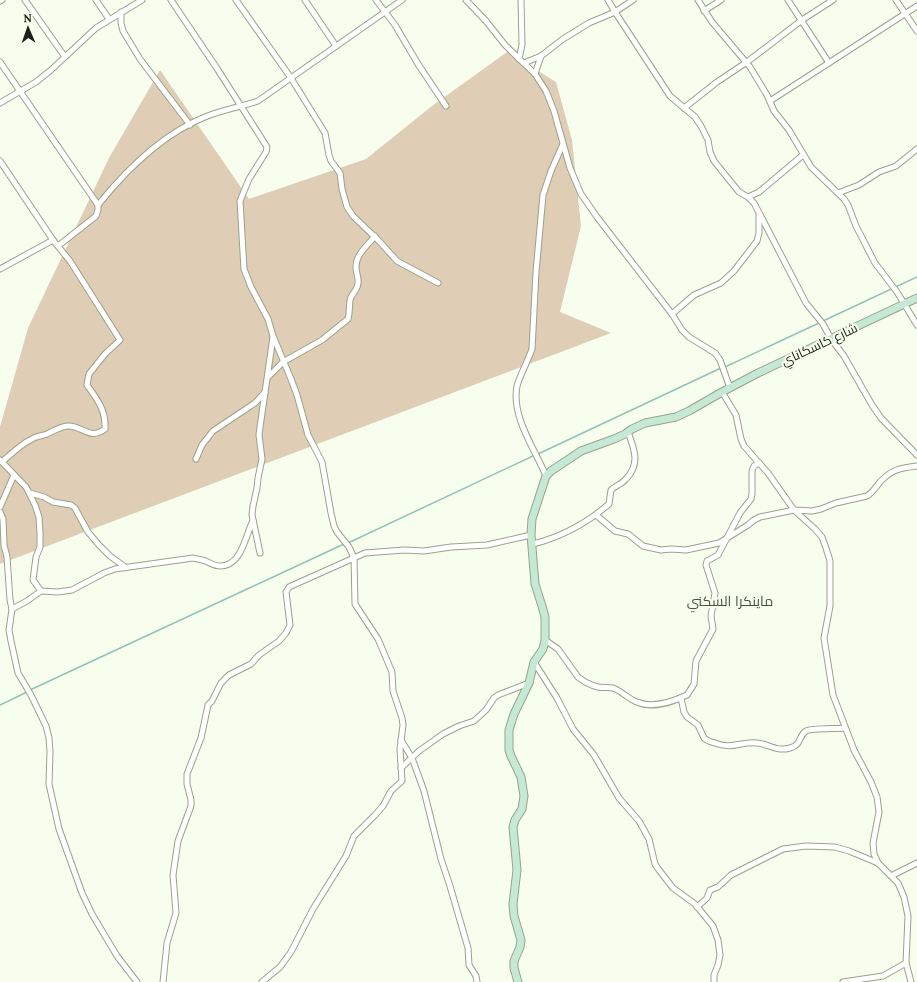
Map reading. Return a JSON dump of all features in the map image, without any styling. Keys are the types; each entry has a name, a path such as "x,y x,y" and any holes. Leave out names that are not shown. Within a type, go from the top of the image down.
{"street":[{"path":"24,0 65,57"},
{"path":"96,0 109,19"},
{"path":"0,103 36,82 96,28 142,0"},
{"path":"170,0 218,70 267,149 246,185 242,195 240,207 244,269 251,287 268,319 273,336 297,395 308,434 322,462 334,526 349,547 354,558 355,604 372,628 389,664 392,672 393,691 403,725 401,740 402,782 391,791 383,806 354,836 346,856 313,909 292,952 280,968 262,982"},
{"path":"236,0 291,78 325,133 331,162 340,173 342,189 347,207 354,216 375,236 396,261 438,283"},
{"path":"305,0 336,46"},
{"path":"376,0 395,25 418,64 446,106"},
{"path":"98,205 127,171 144,155 177,132 222,110 240,107 258,101 402,0"},
{"path":"466,0 486,21 505,45 535,74 546,91 554,111 570,168 581,194 672,314 682,330 689,337 715,353 722,364 730,388"},
{"path":"519,59 522,45 521,0"},
{"path":"608,0 670,96 694,117 706,134 714,161 739,192 748,197 754,203 806,303 823,324 831,339 844,356 872,405 881,418 917,455"},
{"path":"524,63 541,56 563,39 589,23 615,12 632,0"},
{"path":"698,0 704,11 747,62 770,101 774,111 789,130 811,167 838,193 848,205 856,226 876,263 917,325"},
{"path":"704,11 721,0"},
{"path":"788,0 829,63"},
{"path":"684,108 802,20 833,0"},
{"path":"896,0 917,31"},
{"path":"770,101 917,6"},
{"path":"121,12 123,31 140,59 190,125"},
{"path":"535,74 541,56"},
{"path":"0,62 98,205 96,216 58,246"},
{"path":"518,982 514,968 514,961 520,947 521,940 514,916 513,904 516,870 513,827 515,820 522,809 524,796 521,777 509,750 509,730 514,714 529,683 534,662 543,649 545,640 545,618 535,584 533,544 531,535 532,519 546,476 523,430 516,396 517,385 532,349 536,272 543,195 551,171 563,144"},
{"path":"838,193 860,185 879,172 896,166 917,148"},
{"path":"748,197 759,192 803,155"},
{"path":"0,161 53,240 70,261 120,340 105,354 89,374 87,385 101,405 106,419 105,429 98,434 67,426 45,435 32,438 1,461 26,487 30,493 39,517 40,547 36,557 33,580 41,591"},
{"path":"754,203 759,192"},
{"path":"672,314 694,295 722,283 734,271 742,258 757,241 759,233 759,213"},
{"path":"268,378 283,362 322,340 348,319 349,300 358,284 356,265 357,260 375,236"},
{"path":"0,269 53,240"},
{"name":"شارع كاسكاناي","path":"546,476 551,471 581,452 614,439 645,423 676,417 730,388 917,298"},
{"path":"260,553 252,511 262,459 259,435 273,336"},
{"path":"196,459 202,445 213,431 255,403 265,391"},
{"path":"722,392 736,415 744,446 759,463 794,510 822,537 830,561 830,606 824,638 833,695 854,750 871,782 877,797 879,812 873,843 874,854 878,863 898,883 904,897 908,916 906,963 911,982"},
{"path":"533,544 568,532 596,515 609,504 611,490 626,479 635,463 636,455 628,432"},
{"path":"545,640 558,649 578,677 598,687 612,688 622,692 636,702 646,705 658,705 688,695 694,684 696,661 713,629 711,616 716,593 706,565 707,561 718,554 740,513 751,499 752,471 754,466 759,463"},
{"path":"596,515 615,531 628,534 643,546 655,549 686,550 725,540 754,520 794,510 817,510 836,503 868,496 886,476 893,471 901,468 917,466"},
{"path":"0,507 14,475"},
{"path":"30,493 44,497 53,502 71,504 75,508 88,532 99,545 110,556 125,567"},
{"path":"0,512 3,519 4,546 7,557 12,609 9,630 11,642 18,673 31,695 46,726 50,752 49,784 59,829 82,893 102,933 137,982"},
{"path":"12,609 41,591 58,592 72,590 104,573 125,567 193,558 214,565 221,566 227,564 234,560 240,551 253,521"},
{"path":"163,982 166,943 176,913 173,875 178,841 191,806 191,800 186,784 187,774 201,738 208,705 212,701 221,683 229,674 252,664 259,655 279,642 286,633 290,625 286,592 289,586 365,553 404,550 424,551 451,546 487,545 531,535"},
{"path":"534,662 557,698 573,729 594,754 619,798 639,822 649,839 655,864 659,870 673,888 689,899 712,922 718,940 720,960 714,975 714,982"},
{"path":"401,768 424,746 449,730 474,721 486,710 498,694 529,683"},
{"path":"682,698 684,712 687,717 698,724 704,738 723,746 755,742 781,749 795,746 799,743 806,731 812,729 824,730 845,728"},
{"path":"401,740 412,758 424,791 441,859 468,948 469,965 476,976 477,982"},
{"path":"697,907 707,898 710,890 718,887 731,875 783,849 806,846 835,847 878,863"},
{"path":"891,876 917,863"},
{"path":"843,982 848,980 884,976 906,963"}],"shaded area":[{"path":"507,52 556,82 572,140 581,226 560,312 611,333 0,564 0,427 28,328 109,158 160,70 249,199 366,159 432,106"}],"waterway":[{"path":"823,321 917,277"},
{"path":"725,367 819,323"},
{"path":"538,454 721,368"},
{"path":"348,543 535,455"},
{"path":"30,690 344,544"},
{"path":"0,705 27,692"}],"district":[{"name":"ماينكرا السكني","path":"730,601"}]}
